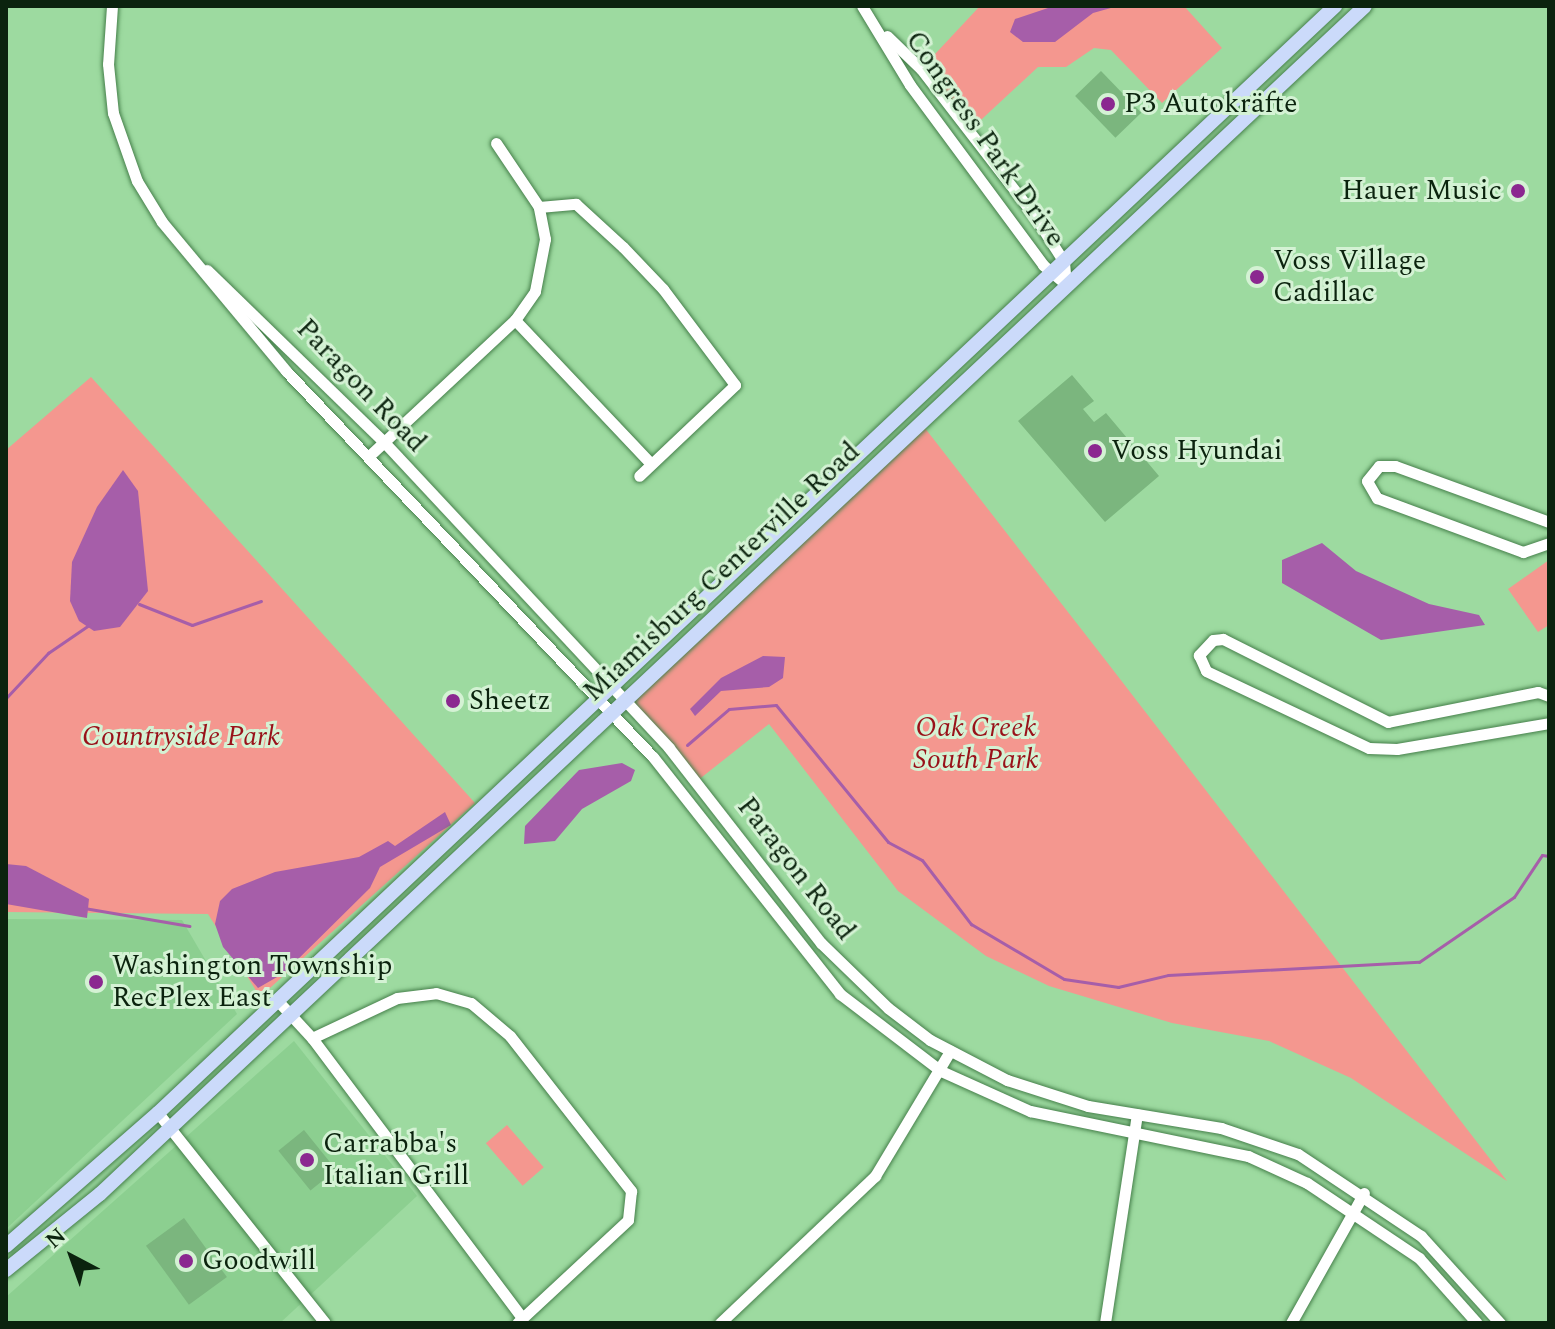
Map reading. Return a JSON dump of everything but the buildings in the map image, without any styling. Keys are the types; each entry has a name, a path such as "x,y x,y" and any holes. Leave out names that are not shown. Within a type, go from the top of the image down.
{"main road":[{"name":"Miamisburg Centerville Road","path":"6,1246 158,1113 1335,6"},
{"name":"Miamisburg Centerville Road","path":"6,1270 171,1126 291,1015 1365,6"},
{"path":"1202,131 1214,145"},
{"path":"790,517 804,531"},
{"path":"425,862 439,877"}],"street":[{"name":"Paragon Road","path":"112,6 108,64 120,139 149,202 180,245 298,383 662,769 816,970 941,1071 1030,1111 1248,1156 1353,1210 1419,1258 1477,1323"},
{"name":"Congress Park Drive","path":"862,6 880,31 910,85 1051,273 1066,284"},
{"name":"Congress Park Drive","path":"880,31 921,69 1064,262 1066,284"},
{"path":"369,456 515,320 535,291 544,260 539,207 496,143"},
{"path":"539,207 569,202 588,215 663,289 735,385 639,476"},
{"name":"Paragon Road","path":"180,245 312,369 384,442 611,686 688,770 821,943 877,999 950,1051 1022,1085 1267,1142 1364,1193 1450,1263 1500,1323"},
{"path":"515,320 651,464"},
{"path":"298,383 312,369"},
{"path":"1549,522 1395,466 1379,466 1367,481 1377,498 1523,552 1549,543"},
{"path":"1549,696 1538,692 1388,722 1223,639 1213,640 1199,655 1206,671 1369,748 1397,749 1549,723"},
{"path":"277,1000 312,1038 520,1320 628,1220 631,1191 510,1036 471,1003 436,993 397,998 312,1038"},
{"path":"720,1323 875,1176 941,1071 950,1051"},
{"path":"158,1113 325,1323"},
{"path":"1105,1323 1130,1134 1137,1114"},
{"path":"1291,1323 1364,1193"}],"shaded area":[{"path":"1054,6 1118,6 1093,13 1055,42 1023,42 1010,32 1015,19"},
{"path":"123,470 138,491 148,591 120,627 94,631 79,621 70,601 72,562 97,507"},
{"path":"1322,543 1356,571 1429,604 1479,615 1485,625 1381,640 1282,583 1282,560"},
{"path":"763,656 785,657 783,678 769,687 721,691 695,716 690,709 721,678"},
{"path":"622,763 635,770 631,781 582,809 555,841 524,844 525,826 579,770"},
{"path":"445,812 451,825 380,867 370,888 284,973 258,988 223,947 215,924 220,901 232,889 275,872 359,857 388,841 395,846"},
{"path":"6,864 26,866 89,899 87,918 6,904"},
{"path":"6,919 182,920 237,1014 6,1229"},
{"path":"294,1041 417,1196 280,1323 6,1323 6,1297"}],"green space":[{"path":"980,6 1184,6 1222,48 1162,103 1111,50 1094,48 1066,67 1038,67 969,131 921,69"},
{"name":"Countryside Park","path":"91,377 475,803 260,997 208,914 6,912 6,450"},
{"name":"Oak Creek South Park","path":"921,423 1507,1181 1351,1078 1269,1041 1172,1023 1049,986 986,956 898,891 769,724 697,781 623,700"},
{"path":"1549,560 1549,625 1538,632 1508,589"},
{"path":"507,1125 544,1167 523,1186 486,1143"}],"waterway":[{"path":"139,604 192,625 261,601"},
{"path":"6,698 48,653 89,625"},
{"path":"687,745 729,709 776,705 888,842 922,860 971,924 1064,979 1118,987 1168,975 1419,962 1514,897 1542,855 1549,856"},
{"path":"84,908 189,926"}],"place":[{"name":"P3 Autokräfte","path":"1108,104"},
{"name":"Hauer Music","path":"1518,191"},
{"name":"Voss Village Cadillac","path":"1257,277"},
{"name":"Voss Hyundai","path":"1095,451"},
{"name":"Sheetz","path":"453,701"},
{"name":"Washington Township RecPlex East","path":"96,982"},
{"name":"Carrabba's Italian Grill","path":"307,1160"},
{"name":"Goodwill","path":"186,1261"}]}
